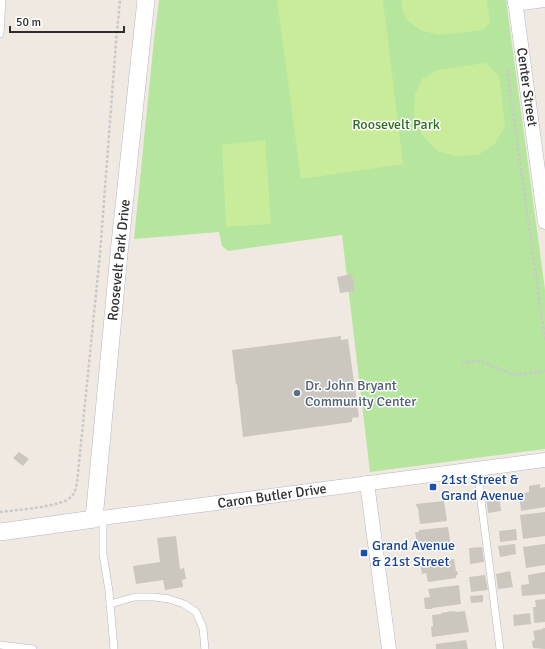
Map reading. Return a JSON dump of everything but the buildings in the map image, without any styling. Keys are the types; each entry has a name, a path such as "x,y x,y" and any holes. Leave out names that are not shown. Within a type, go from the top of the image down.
{"street":[{"name":"Roosevelt Park Drive","path":"99,519 118,261 146,0"},
{"path":"515,2 545,0"},
{"name":"Center Street","path":"515,2 545,222"},
{"name":"Caron Butler Drive","path":"0,532 545,460"},
{"path":"367,483 389,649"}],"lane":[{"path":"0,34 2,0"},
{"path":"477,469 500,649"},
{"path":"99,519 114,649"},
{"path":"110,604 135,597 170,599 184,604 196,612 203,628 205,649"},
{"path":"0,645 32,649"}],"path":[{"path":"0,512 56,504 66,501 76,490 100,254 120,0"},
{"path":"507,69 545,341"},
{"path":"462,363 480,361 514,375 545,371"}],"green space":[{"name":"Roosevelt Park","path":"159,0 506,0 545,290 545,449 370,472 342,235 228,251 222,246 219,232 134,239"},
{"path":"277,0 383,0 403,164 301,179"},
{"path":"402,0 487,0 490,22 483,30 439,35 420,30 407,20 402,9"},
{"path":"485,63 499,76 505,126 495,144 478,155 455,156 438,151 422,135 414,114 415,94 422,79 437,70"},
{"path":"265,140 271,224 226,227 222,145"}],"place":[{"name":"Dr. John Bryant Community Center","path":"297,393"},
{"name":"21st Street & Grand Avenue","path":"433,487"},
{"name":"Grand Avenue & 21st Street","path":"364,553"}]}
